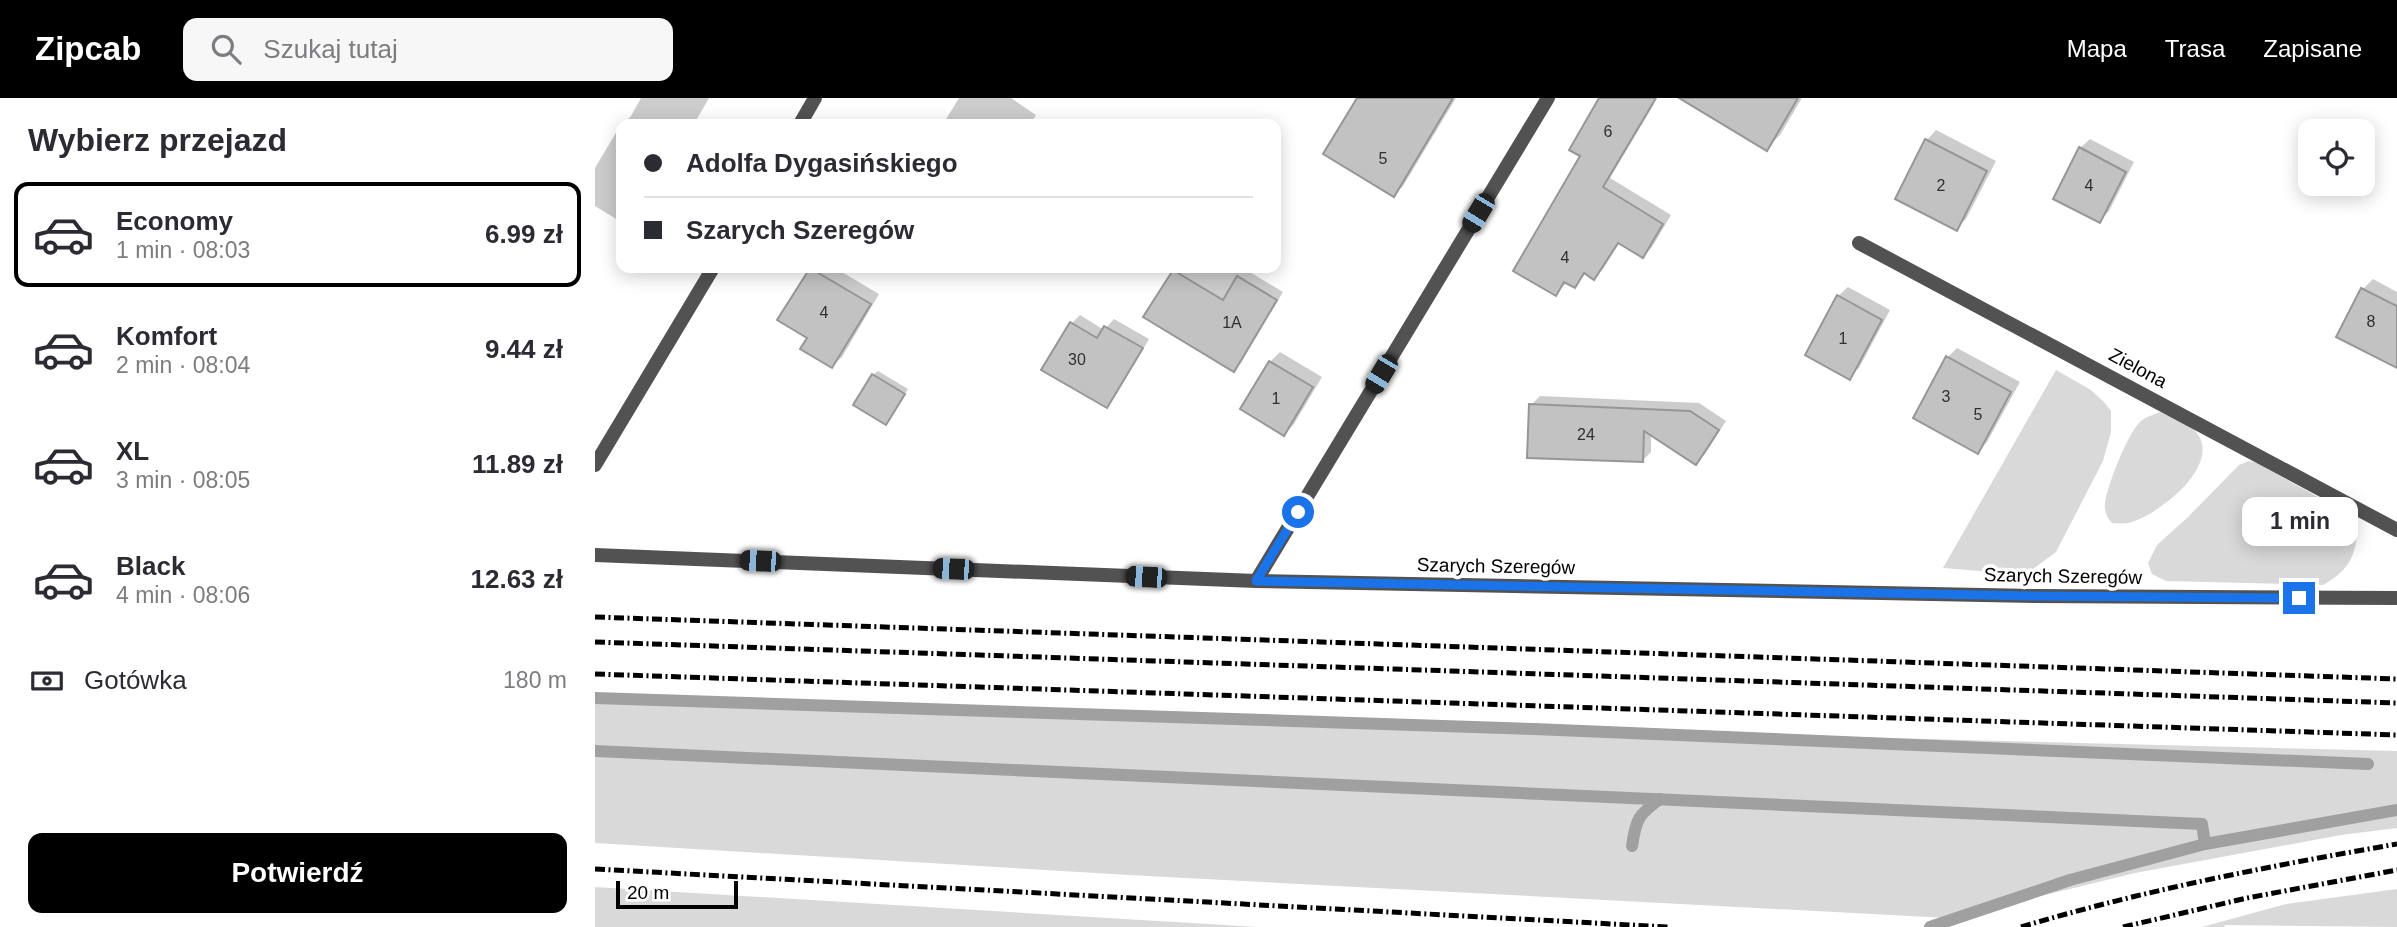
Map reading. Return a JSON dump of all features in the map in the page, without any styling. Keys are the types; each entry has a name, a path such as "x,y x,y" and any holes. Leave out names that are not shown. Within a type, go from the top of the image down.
{"street":[{"path":"803,119 815,98"},
{"path":"1256,581 1548,98"},
{"name":"Zielona","path":"1859,243 2397,530"},
{"path":"595,464 710,273"},
{"name":"Szarych Szeregów","path":"595,555 1256,581 2021,596 2397,598"}],"shaded area":[{"path":"2056,370 2091,390 2104,402 2111,411 2111,432 2103,461 2056,552 2033,569 2018,574 1943,568"},
{"path":"2160,412 2194,430 2202,443 2202,457 2184,486 2155,510 2128,523 2112,523 2106,514 2105,503 2119,460 2140,422"},
{"path":"2249,461 2357,519 2356,541 2347,566 2323,585 2166,581 2152,574 2148,563 2157,545 2239,465"},
{"path":"595,698 1534,729 2397,751 2397,828 2341,835 2135,873 2041,896 1967,919 1129,875 595,843"},
{"path":"595,887 1258,927 595,927"},
{"path":"2397,889 2397,927 2202,927 2286,904"}],"building":[{"path":"1357,98 1453,98 1394,197 1323,154"},
{"path":"1599,98 1656,98 1603,187 1663,224 1643,258 1618,243 1594,280 1584,273 1575,288 1564,282 1556,296 1513,271 1580,156 1569,150"},
{"path":"1679,98 1798,98 1767,151"},
{"path":"1925,139 1987,171 1957,231 1895,199"},
{"path":"2079,147 2126,172 2100,223 2053,199"},
{"path":"807,273 818,273 871,304 832,368 800,349 807,338 777,320"},
{"path":"1171,273 1178,273 1223,300 1237,276 1277,300 1234,372 1143,317"},
{"path":"2361,288 2397,306 2397,368 2336,337"},
{"path":"1837,295 1882,320 1850,380 1805,355"},
{"path":"1070,322 1097,338 1104,326 1143,348 1107,408 1041,370"},
{"path":"1946,356 2011,392 1978,454 1913,418"},
{"path":"1269,361 1313,387 1284,436 1240,409"},
{"path":"872,374 905,394 886,425 853,405"},
{"path":"1529,404 1690,411 1719,430 1696,465 1644,431 1643,462 1527,458"}],"waterway":[{"path":"595,698 1534,729 2368,764"},
{"path":"595,751 2202,824 2205,844"},
{"path":"1632,846 1639,818 1660,799"},
{"path":"1930,927 2070,880 2205,844 2397,810"}],"railway":[{"path":"595,617 2397,679"},
{"path":"595,642 2397,703"},
{"path":"595,674 2397,735"},
{"path":"2021,927 2208,880 2397,844"},
{"path":"595,869 1668,927"},
{"path":"2123,927 2247,898 2397,870"}],"route":[{"path":"1298,512 1256,581 2035,596 2299,598"}]}
